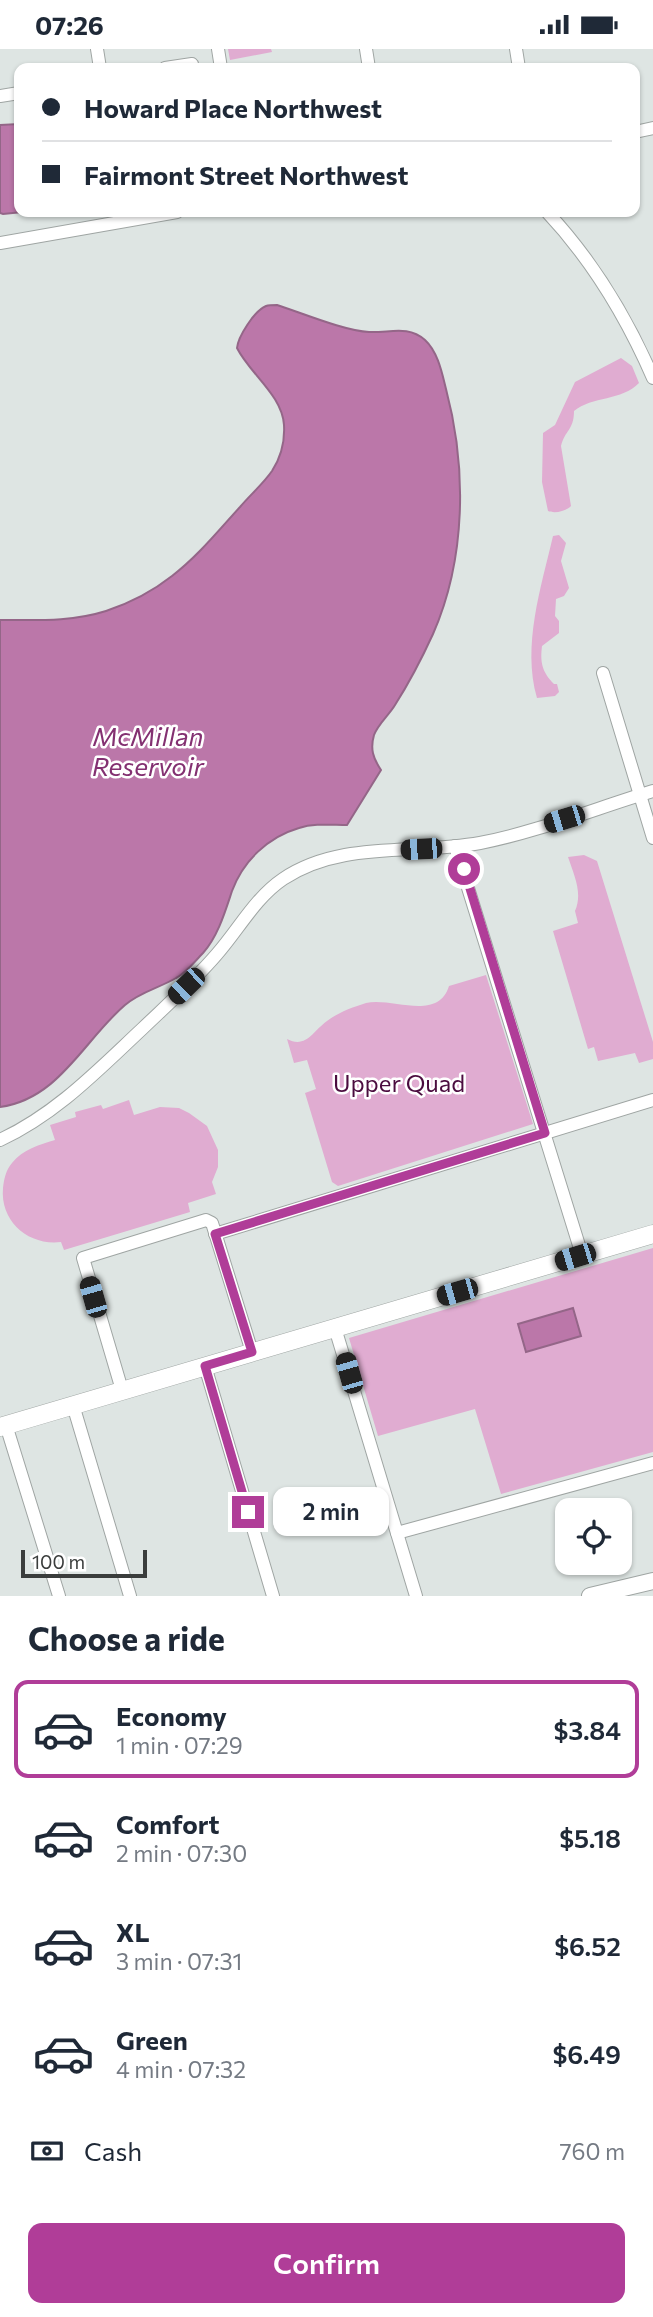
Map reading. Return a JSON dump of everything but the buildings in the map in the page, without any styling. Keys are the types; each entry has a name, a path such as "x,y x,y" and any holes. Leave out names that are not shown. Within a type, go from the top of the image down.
{"highway":[{"path":"3,1426 653,1234"}],"main road":[{"path":"590,1596 653,1581"}],"street":[{"path":"0,243 119,217"},
{"path":"552,217 601,278 630,328 653,378"},
{"path":"603,673 646,793 653,838"},
{"path":"0,1140 39,1119 81,1087 208,965 257,902 284,878 313,863 339,855 455,846 503,837 646,793"},
{"path":"455,846 582,1255"},
{"path":"215,1234 653,1100"},
{"path":"122,1391 87,1277 83,1262 85,1256 184,1226 206,1220 212,1223 252,1352"},
{"path":"335,1328 416,1596"},
{"path":"205,1366 273,1596"},
{"path":"73,1405 130,1596"},
{"path":"3,1426 59,1596"},
{"path":"397,1532 653,1463"}],"green space":[{"path":"228,49 271,49 272,52 230,60"},
{"path":"621,358 632,366 639,383 624,393 589,403 574,411 573,422 561,446 571,506 560,511 548,511 542,482 543,433 555,425 575,382"},
{"path":"559,535 566,543 561,561 569,588 564,596 556,599 555,616 559,621 559,633 542,646 541,657 544,671 554,684 557,684 559,692 555,696 537,698 531,658 532,637 553,536"},
{"path":"584,855 597,861 653,1042 653,1059 639,1063 635,1053 598,1061 594,1047 588,1049 553,931 578,923 575,911 578,891 568,857"},
{"name":"Upper Quad","path":"486,975 533,1124 338,1186 332,1182 305,1093 316,1089 307,1060 294,1063 287,1039 294,1042 304,1040 335,1015 366,1003 425,1006 435,1003 443,997 449,986"},
{"path":"129,1100 134,1115 160,1107 179,1108 207,1126 218,1150 218,1167 212,1182 216,1194 188,1203 190,1212 64,1250 61,1242 38,1240 19,1229 6,1211 3,1200 5,1178 16,1158 26,1151 55,1140 50,1125 76,1117 75,1112 101,1105 103,1109"},
{"path":"653,1248 653,1452 501,1494 475,1409 378,1436 349,1338"}],"water":[{"path":"14,124 14,213 3,214 0,213 0,125"},
{"name":"McMillan Reservoir","path":"277,305 359,331 398,331 419,335 433,350 441,370 453,419 460,481 457,544 444,605 415,670 374,735 373,753 381,770 347,825 305,826 267,844 243,870 213,939 187,970 125,1005 69,1066 39,1093 21,1102 0,1107 0,620 80,617 106,611 141,596 165,581 190,560 265,480 282,449 282,414 272,394 237,348 243,331 257,313 266,306"},
{"path":"573,1308 581,1336 526,1352 518,1324"}],"route":[{"path":"248,1512 205,1366 252,1352 215,1234 545,1133 464,869"}]}
